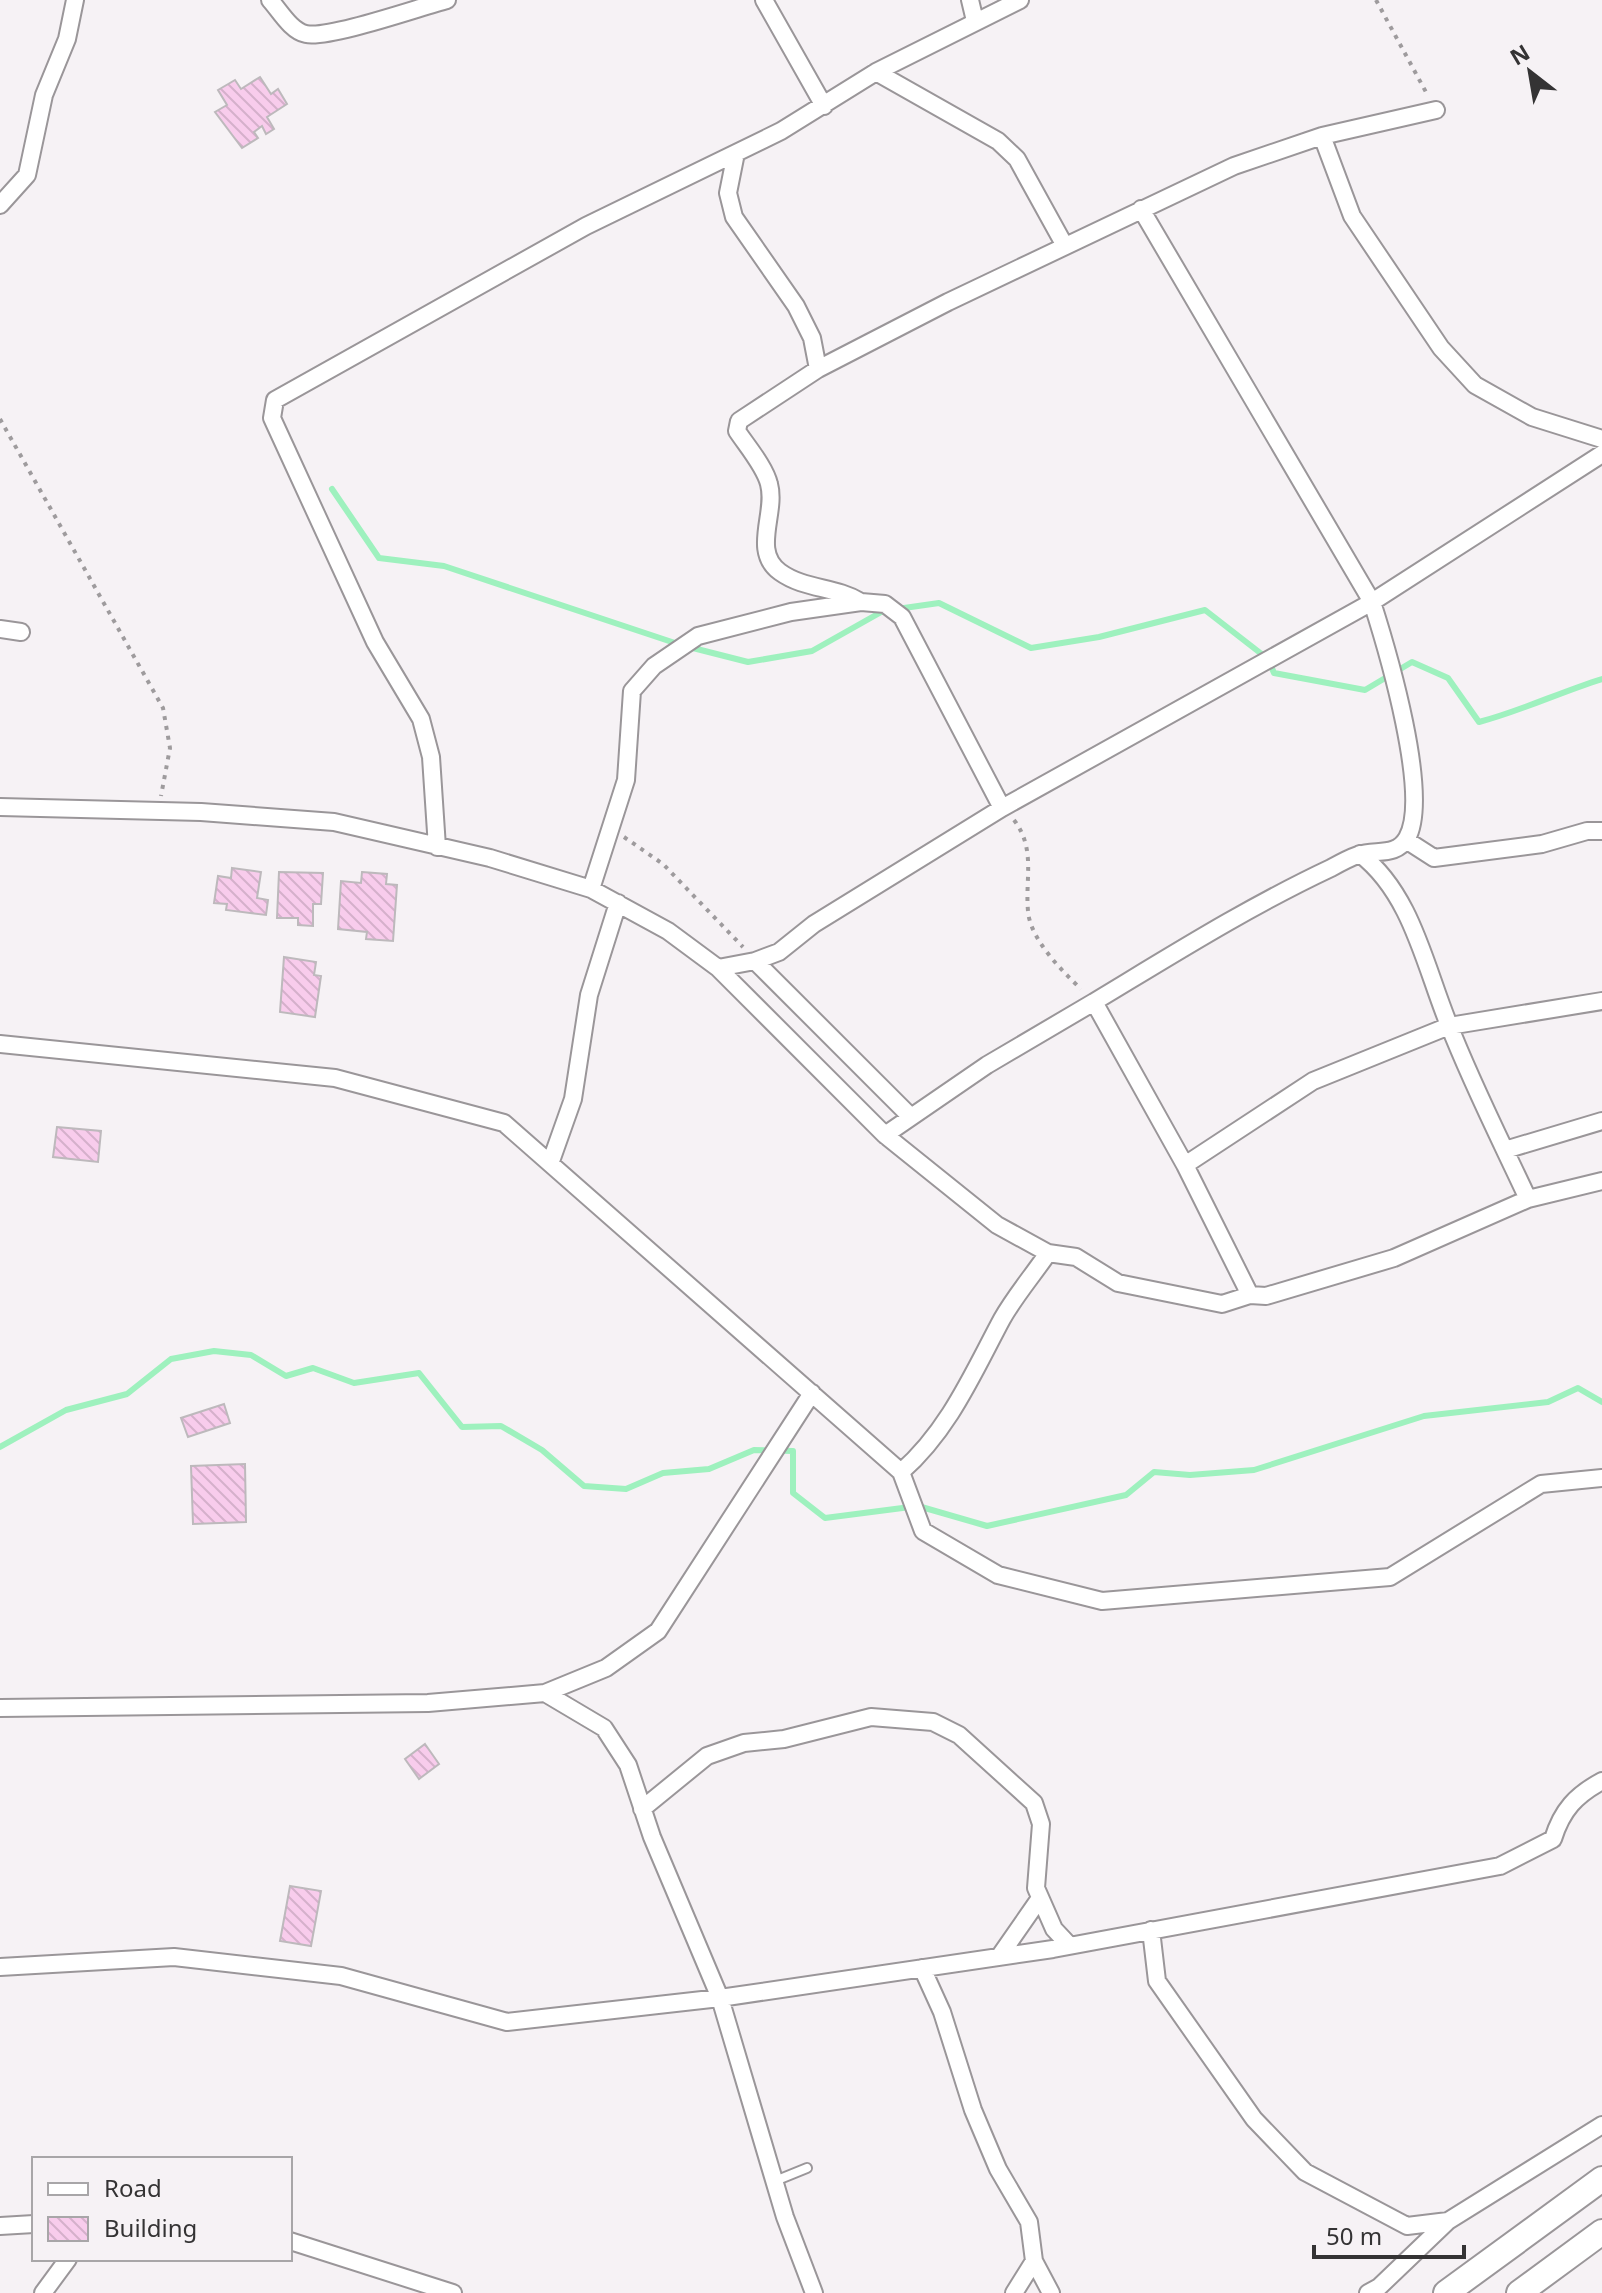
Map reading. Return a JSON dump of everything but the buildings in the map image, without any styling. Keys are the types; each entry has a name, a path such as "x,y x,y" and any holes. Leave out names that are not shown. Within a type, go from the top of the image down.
{"main road":[{"path":"1446,2293 1602,2179"},
{"path":"1519,2293 1602,2232"}],"street":[{"path":"0,205 27,175 44,95 67,39 75,0"},
{"path":"270,0 293,27 306,34 349,27 447,0"},
{"path":"764,0 824,106"},
{"path":"970,0 975,21"},
{"path":"437,847 431,757 421,719 375,642 272,418 275,400 586,226 736,153 824,106 876,72 1020,0"},
{"path":"876,72 998,141 1017,159 1065,246"},
{"path":"861,602 846,593 803,585 776,570 766,554 766,532 772,504 769,481 737,431 739,421 818,369 1234,166 1322,136 1436,110"},
{"path":"1322,136 1352,216 1441,348 1475,385 1532,417 1602,439"},
{"path":"736,153 728,193 734,217 796,306 812,338 818,369"},
{"path":"885,1135 910,1116 1266,898 1360,854 1391,852 1406,840 1416,813 1394,673 1372,602 1141,209"},
{"path":"718,968 755,961 779,952 814,924 1002,808 1372,602 1602,454"},
{"path":"591,889 626,780 632,691 654,666 698,636 791,612 861,602 885,604 902,617 1002,808"},
{"path":"0,629 21,632"},
{"path":"0,807 158,811 334,822 490,858 591,889 668,931 718,968 885,1135 997,1225 1048,1253 1076,1257 1118,1283 1222,1304 1250,1295 1266,1296 1394,1258 1528,1199 1602,1181"},
{"path":"1406,840 1434,858 1542,844 1587,831 1602,831"},
{"path":"1360,854 1379,869 1414,928 1449,1026 1528,1199"},
{"path":"551,1161 573,1099 589,995 618,903"},
{"path":"755,961 910,1116"},
{"path":"1185,1165 1313,1081 1449,1026 1602,1001"},
{"path":"1094,1002 1185,1165 1250,1295"},
{"path":"0,1044 335,1078 504,1123 551,1161 901,1472 923,1531 998,1575 1102,1601 1390,1577 1541,1484 1602,1478"},
{"path":"1505,1150 1602,1121"},
{"path":"901,1472 924,1452 953,1411 1004,1317 1048,1253"},
{"path":"0,1708 428,1703 545,1693 606,1668 658,1631 812,1393"},
{"path":"545,1693 604,1728 628,1765 642,1809 720,1998 774,2181 814,2293"},
{"path":"642,1809 707,1756 744,1743 784,1739 871,1717 933,1722 959,1735 1034,1803 1041,1824 1036,1888 1054,1929 1069,1945"},
{"path":"0,1967 189,1959 341,1976 507,2022 720,1998 999,1957 1500,1866 1553,1839 1560,1815 1581,1792 1602,1781"},
{"path":"999,1957 1040,1898"},
{"path":"1151,1930 1157,1981 1254,2119 1305,2172 1407,2226 1448,2221"},
{"path":"922,1968 942,2012 973,2110 998,2169 1029,2222 1034,2261 1050,2292"},
{"path":"1368,2293 1448,2221 1602,2125"},
{"path":"0,2226 32,2224"},
{"path":"1407,2226 1412,2255"},
{"path":"292,2242 453,2293"},
{"path":"43,2293 67,2261"},
{"path":"1014,2293 1034,2261"},
{"path":"1021,2293 1032,2289 1050,2292"}],"lane":[{"path":"774,2181 807,2168"}],"path":[{"path":"1376,0 1436,110"},
{"path":"0,419 163,708 170,748 158,811"},
{"path":"1002,808 1028,841 1027,913 1033,929 1064,974 1094,1002"},
{"path":"610,829 663,864 719,919 755,961"}],"waterway":[{"path":"332,489 379,558 444,566 678,644"},
{"path":"689,647 748,662 812,651 883,611 939,603 1031,648 1099,637 1205,610 1268,659 1274,673 1365,690 1412,662 1448,678 1479,722 1602,679"},
{"path":"0,1447 66,1410 127,1394 171,1359 214,1351 251,1355 286,1376 313,1368 354,1383 419,1373 462,1427 501,1426 542,1450 584,1486 626,1489 663,1473 709,1469 754,1450 793,1451 793,1493 825,1518 918,1506 987,1526 1126,1495 1154,1472 1190,1475 1254,1470 1424,1416 1548,1402 1578,1388 1602,1402"}]}
